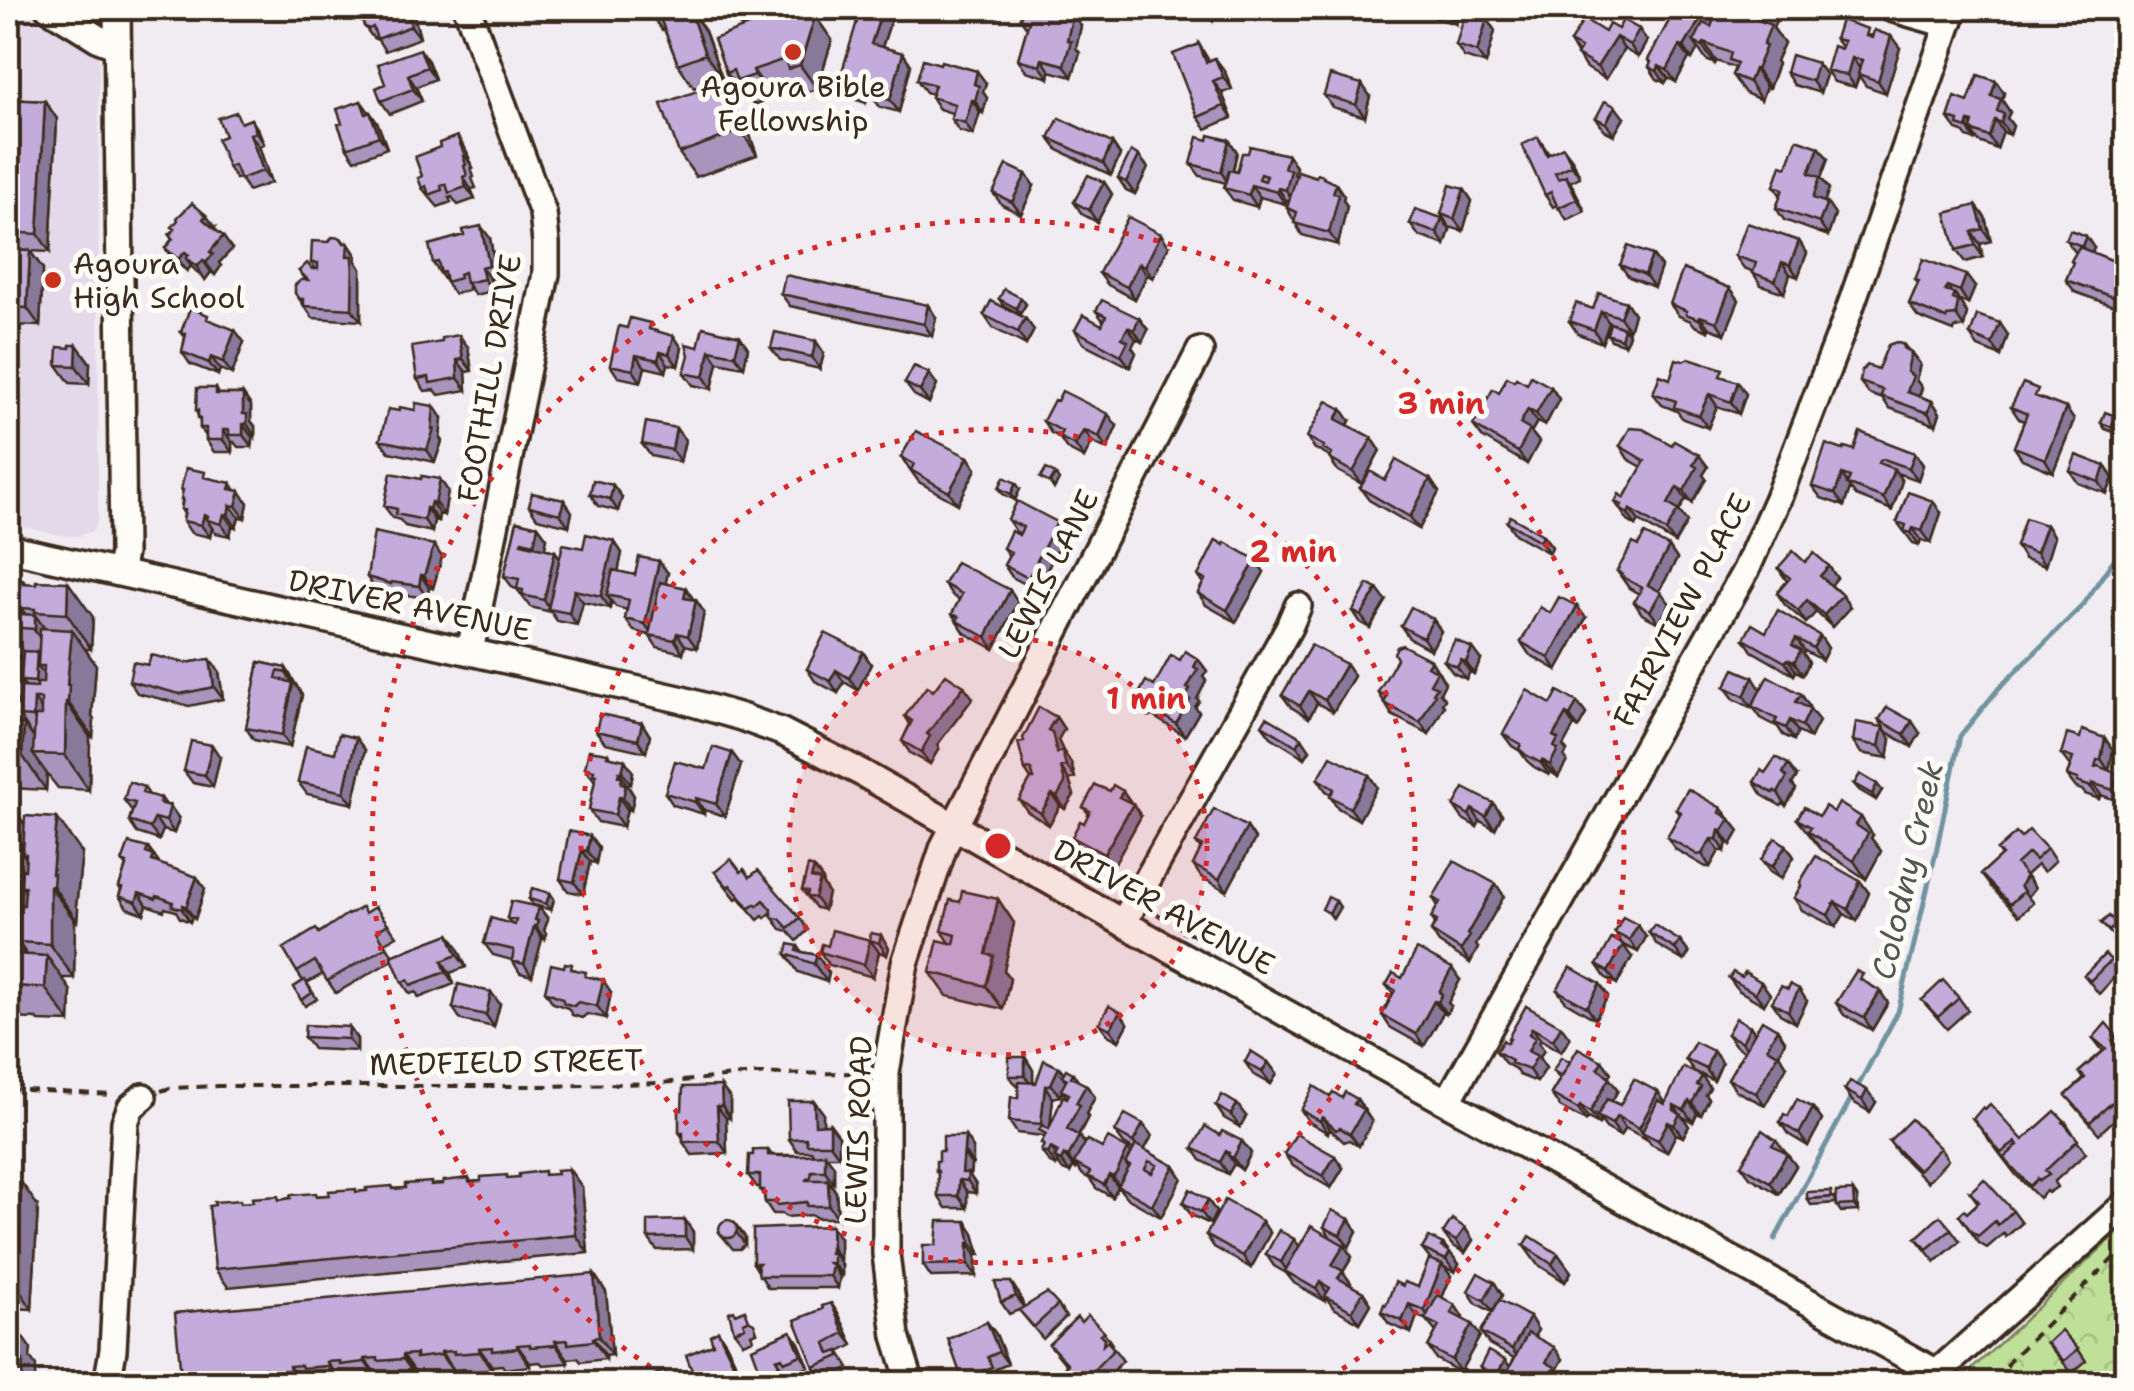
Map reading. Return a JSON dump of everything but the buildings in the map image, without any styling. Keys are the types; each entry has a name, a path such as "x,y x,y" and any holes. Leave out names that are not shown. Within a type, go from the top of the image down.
{"street":[{"path":"50,8 99,40 117,46"},
{"path":"117,8 124,553 119,573"},
{"name":"FOOTHILL DRIVE","path":"467,8 543,213 546,243 546,274 470,651"},
{"path":"1891,8 1950,16"},
{"name":"FAIRVIEW PLACE","path":"1448,1101 1754,552 1844,324 1950,16"},
{"name":"LEWIS LANE","path":"954,826 1200,351"},
{"name":"DRIVER AVENUE","path":"8,548 679,699 740,717 810,746 1941,1378"},
{"path":"1123,923 1298,606"},
{"name":"LEWIS ROAD","path":"910,1384 896,1336 887,1269 886,1072 905,964 954,826"},
{"path":"107,1384 113,1350 125,1122 131,1106 143,1097"},
{"path":"1941,1378 2126,1204"}],"path":[{"name":"MEDFIELD STREET","path":"8,1089 143,1097 170,1088 218,1086 547,1086 754,1074 871,1073"},
{"path":"2002,1384 2012,1358 2126,1246"}],"shaded area":[{"name":"Agoura High School","path":"8,8 99,8 98,520 93,531 78,536 8,524"}],"green space":[{"path":"2126,1225 2126,1383 1971,1383 1973,1368"}],"waterway":[{"name":"Colodny Creek","path":"1775,1239 1898,1012 1960,736 1999,688 2081,607 2126,542"}],"place":[{"name":"Agoura Bible Fellowship","path":"793,52"},
{"name":"Agoura High School","path":"53,280"}]}
